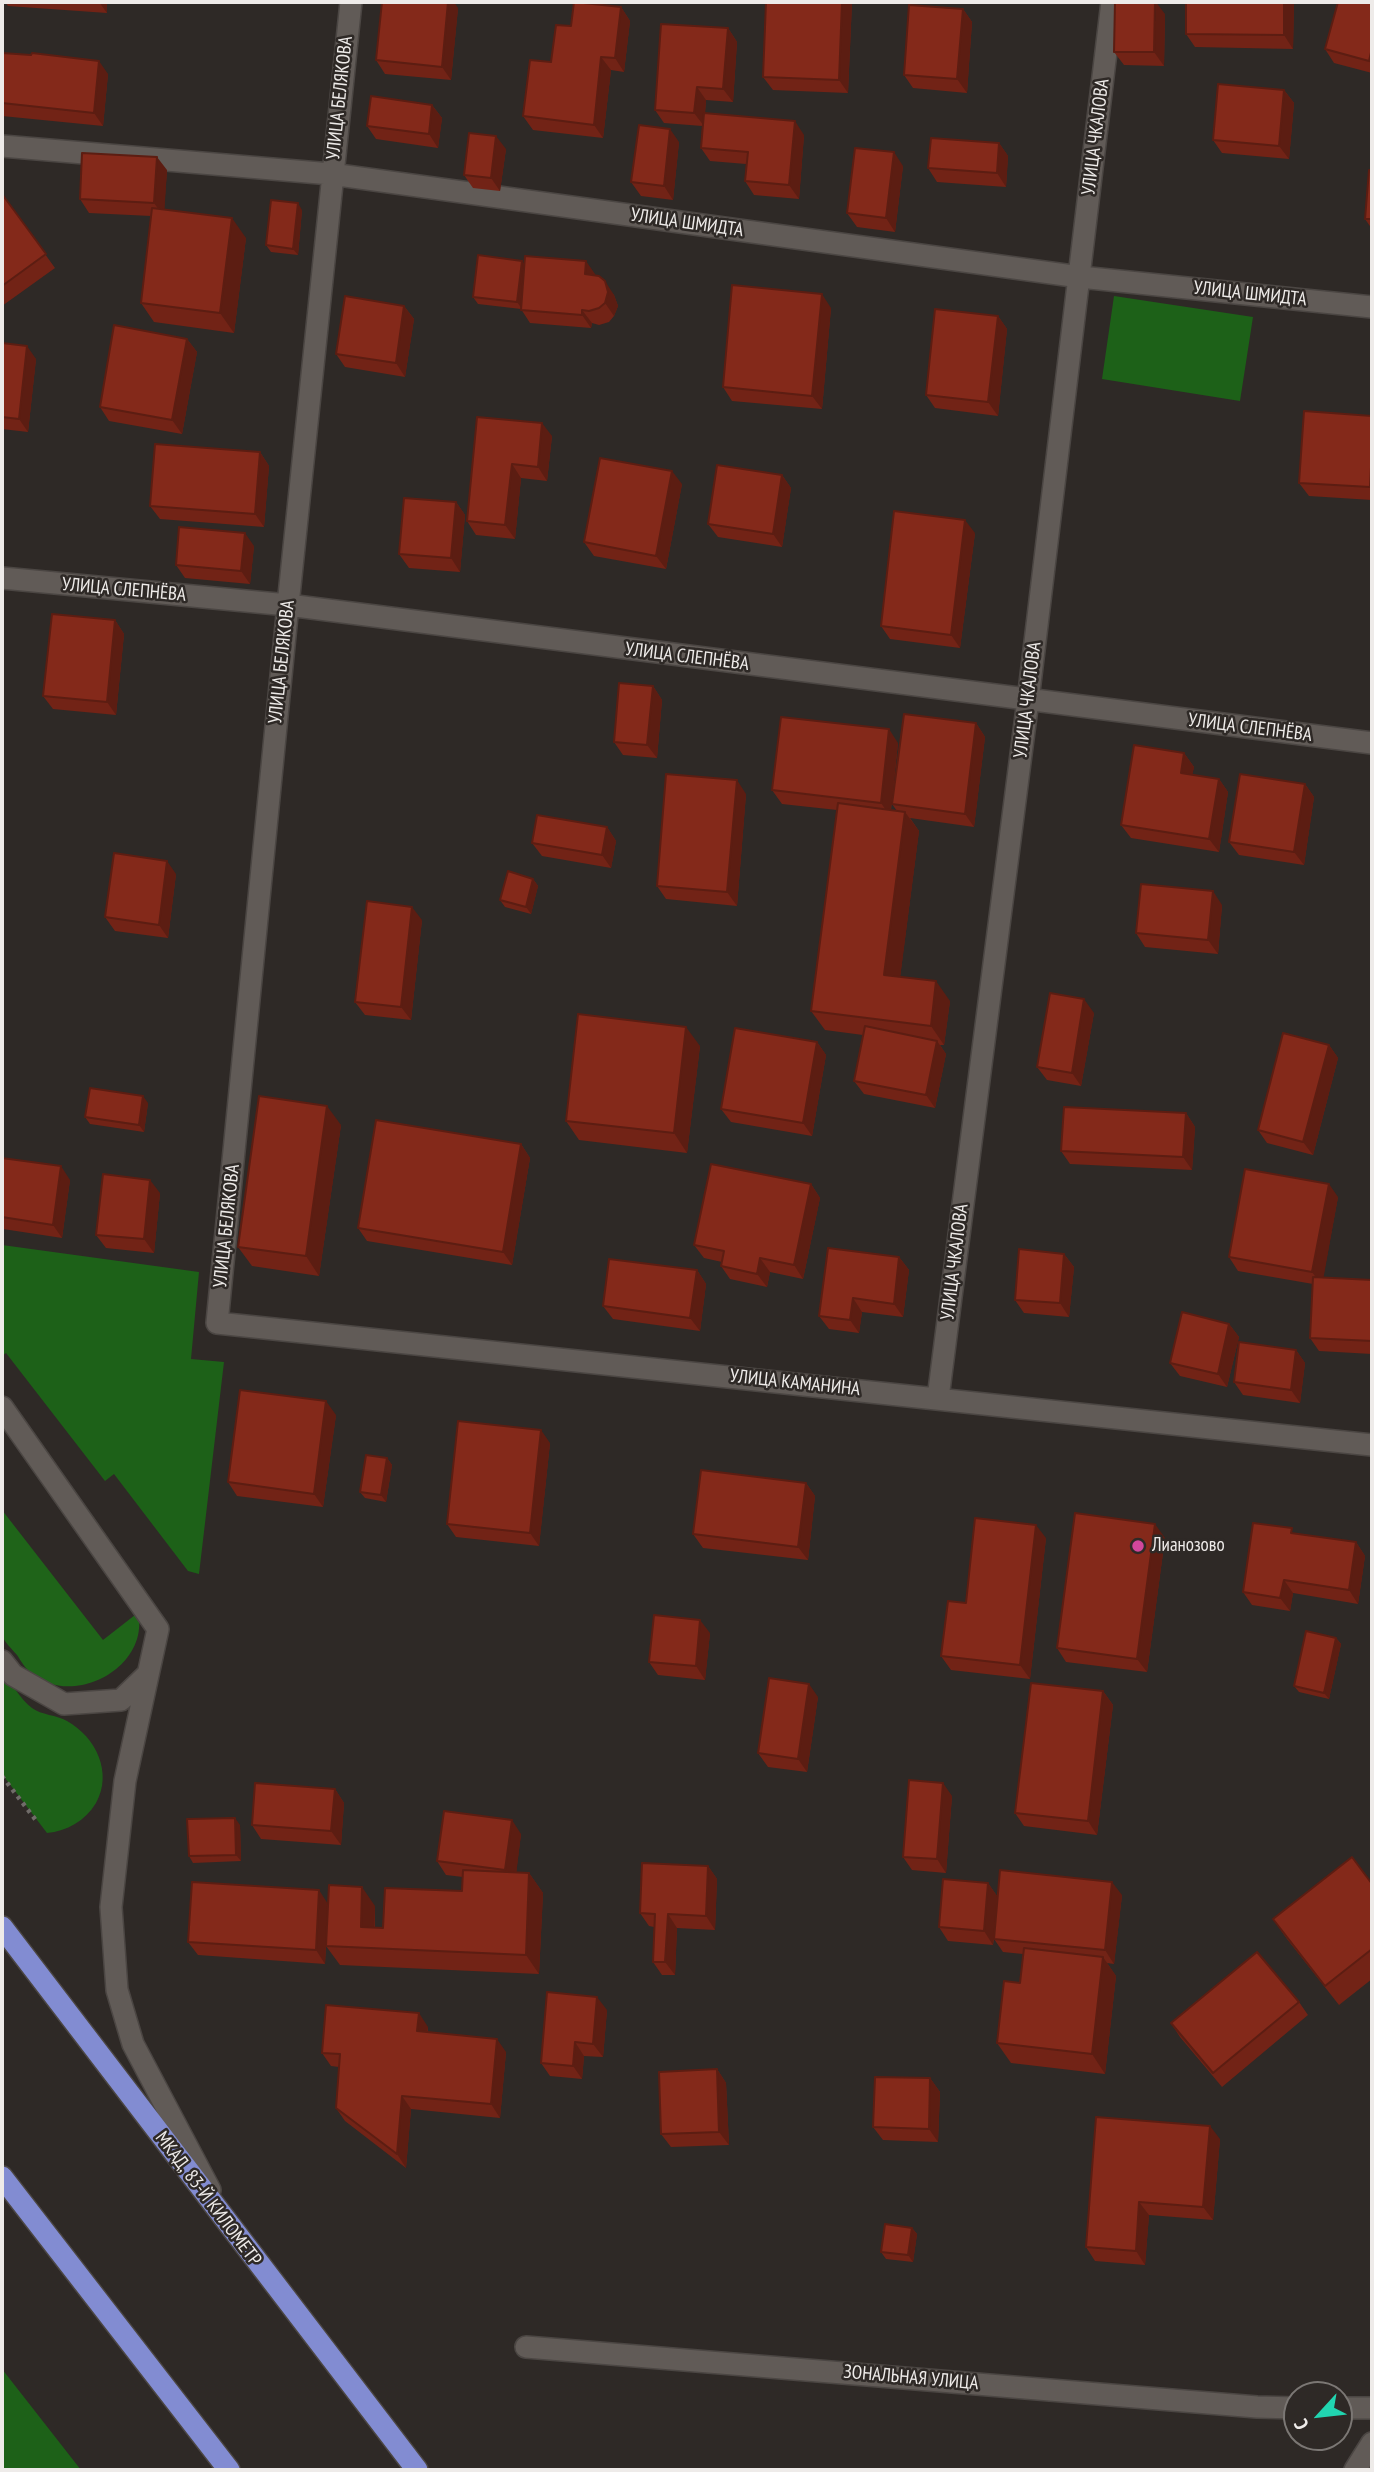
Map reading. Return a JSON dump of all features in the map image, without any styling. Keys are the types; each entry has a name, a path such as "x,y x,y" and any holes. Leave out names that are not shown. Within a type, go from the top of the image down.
{"highway":[{"name":"МКАД, 83-Й КИЛОМЕТР","path":"2,1927 416,2470"},
{"path":"2,2176 229,2470"}],"street":[{"name":"УЛИЦА БЕЛЯКОВА","path":"217,1322 331,174 351,2"},
{"name":"УЛИЦА ЧКАЛОВА","path":"938,1398 1028,700 1112,2"},
{"name":"УЛИЦА ШМИДТА","path":"2,146 331,174 1080,277 1372,307"},
{"name":"УЛИЦА СЛЕПНЁВА","path":"2,578 288,605 1372,743"},
{"name":"УЛИЦА КАМАНИНА","path":"217,1322 1372,1445"},
{"path":"2,1407 158,1629 125,1781 111,1907 117,1990 133,2044 233,2232"},
{"path":"2,1661 13,1675 64,1704 121,1700 148,1675"},
{"name":"ЗОНАЛЬНАЯ УЛИЦА","path":"526,2347 1283,2407"},
{"path":"1353,2408 1372,2408"},
{"path":"1355,2470 1372,2443"}],"path":[{"path":"2,1776 38,1823"}],"green space":[{"path":"1114,296 1253,317 1240,401 1102,379"},
{"path":"2,1245 199,1272 191,1359 224,1362 199,1574 188,1571 114,1474 105,1481 6,1353 2,1356"},
{"path":"2,1510 103,1640 135,1615 139,1619 137,1638 130,1654 117,1668 83,1685 65,1686 46,1682 28,1670 6,1642 1,1625"},
{"path":"2,1670 28,1704 77,1728 86,1736 99,1757 103,1780 96,1803 81,1820 62,1830 47,1833 2,1774"},
{"path":"2,2369 81,2470 2,2470"}],"building":[{"path":"382,2 448,2 442,67 376,60"},
{"path":"574,2 621,7 615,58 601,57 594,125 523,116 530,60 551,62 556,25 571,26"},
{"path":"766,2 842,2 839,80 763,77"},
{"path":"1115,2 1155,2 1154,52 1114,52"},
{"path":"1186,2 1284,2 1284,35 1186,34"},
{"path":"1338,2 1372,2 1372,48 1369,61 1325,49"},
{"path":"909,5 963,9 957,79 904,75"},
{"path":"661,24 728,28 723,89 697,87 694,113 655,110"},
{"path":"2,53 32,53 99,61 94,113 2,103"},
{"path":"1218,84 1284,90 1279,146 1213,140"},
{"path":"371,96 432,105 429,134 367,126"},
{"path":"704,113 795,121 789,185 745,181 748,152 701,148"},
{"path":"639,125 670,129 664,186 631,182"},
{"path":"469,133 496,136 491,178 464,175"},
{"path":"931,138 999,143 997,173 928,168"},
{"path":"855,148 894,152 886,218 847,213"},
{"path":"82,153 157,157 154,203 80,199"},
{"path":"1369,170 1372,170 1372,219 1365,219"},
{"path":"2,194 46,254 2,286"},
{"path":"271,200 298,203 293,249 266,245"},
{"path":"152,208 232,218 220,313 141,303"},
{"path":"478,255 522,261 517,302 473,297"},
{"path":"525,256 586,261 585,274 599,276 605,281 608,292 605,303 599,308 582,310 582,315 521,310"},
{"path":"732,285 822,294 812,396 723,387"},
{"path":"345,296 404,306 396,363 336,354"},
{"path":"935,309 998,316 988,402 926,395"},
{"path":"114,325 187,339 172,420 100,407"},
{"path":"2,343 27,346 19,419 2,417"},
{"path":"1304,411 1372,416 1370,487 1299,483"},
{"path":"477,417 542,423 538,467 512,464 505,525 467,521"},
{"path":"155,444 260,452 255,514 150,506"},
{"path":"600,458 672,471 656,556 584,542"},
{"path":"717,465 782,475 773,534 708,524"},
{"path":"404,498 456,502 451,558 399,554"},
{"path":"894,511 965,520 951,635 881,626"},
{"path":"179,527 245,533 241,571 176,565"},
{"path":"52,614 115,620 107,702 43,696"},
{"path":"619,683 653,686 647,745 614,742"},
{"path":"904,714 976,723 965,814 892,804"},
{"path":"781,717 889,729 881,803 772,790"},
{"path":"1134,745 1184,753 1181,773 1219,779 1209,839 1121,825"},
{"path":"666,774 737,780 727,892 657,886"},
{"path":"1240,774 1305,784 1294,852 1229,842"},
{"path":"838,803 905,812 884,975 936,981 931,1026 811,1011"},
{"path":"537,815 607,827 602,855 532,843"},
{"path":"114,853 167,861 159,925 105,917"},
{"path":"508,871 533,879 526,907 500,900"},
{"path":"1141,884 1213,891 1208,940 1136,933"},
{"path":"367,901 412,907 401,1007 355,1002"},
{"path":"1050,993 1084,999 1072,1073 1037,1067"},
{"path":"578,1014 686,1027 674,1133 566,1121"},
{"path":"865,1026 937,1041 926,1095 854,1081"},
{"path":"735,1028 817,1042 803,1123 721,1109"},
{"path":"1283,1033 1329,1045 1303,1142 1258,1130"},
{"path":"90,1088 143,1096 139,1125 85,1117"},
{"path":"259,1096 327,1106 306,1256 238,1247"},
{"path":"1064,1107 1186,1113 1183,1157 1061,1151"},
{"path":"376,1120 521,1144 503,1252 358,1228"},
{"path":"2,1158 61,1166 53,1225 2,1217"},
{"path":"711,1164 811,1184 794,1265 760,1258 757,1274 721,1266 724,1251 694,1245"},
{"path":"1245,1169 1329,1184 1312,1272 1229,1257"},
{"path":"103,1174 150,1180 144,1239 96,1235"},
{"path":"828,1248 899,1257 894,1304 853,1298 850,1320 819,1316"},
{"path":"1019,1249 1064,1254 1060,1303 1015,1300"},
{"path":"609,1259 697,1270 690,1318 603,1306"},
{"path":"1313,1277 1372,1280 1372,1341 1310,1338"},
{"path":"1182,1312 1229,1324 1218,1374 1170,1363"},
{"path":"1239,1342 1296,1350 1291,1390 1234,1382"},
{"path":"240,1390 326,1401 314,1494 228,1482"},
{"path":"458,1421 541,1430 530,1533 447,1524"},
{"path":"366,1455 387,1458 381,1495 360,1492"},
{"path":"701,1470 806,1483 798,1547 693,1534"},
{"path":"1075,1513 1155,1524 1137,1659 1057,1648"},
{"path":"975,1518 1036,1525 1020,1665 941,1656 948,1601 966,1603"},
{"path":"1253,1523 1292,1528 1291,1533 1356,1542 1349,1590 1284,1580 1280,1598 1243,1592"},
{"path":"654,1615 700,1620 696,1666 649,1662"},
{"path":"1306,1631 1336,1638 1324,1693 1294,1686"},
{"path":"769,1678 809,1684 798,1759 758,1753"},
{"path":"1031,1683 1103,1691 1088,1821 1015,1813"},
{"path":"909,1780 943,1783 937,1859 903,1857"},
{"path":"255,1783 335,1789 331,1831 252,1825"},
{"path":"444,1811 512,1820 505,1870 437,1861"},
{"path":"235,1818 236,1855 189,1856 187,1819"},
{"path":"1352,1857 1372,1884 1372,1949 1325,1986 1273,1919"},
{"path":"642,1863 708,1866 706,1916 668,1914 665,1962 653,1962 655,1914 640,1913"},
{"path":"463,1870 529,1873 526,1955 326,1946 329,1885 362,1887 361,1927 383,1928 385,1888 462,1891"},
{"path":"1000,1870 1112,1882 1105,1950 994,1939"},
{"path":"943,1879 988,1883 984,1931 939,1927"},
{"path":"192,1882 319,1890 316,1950 188,1942"},
{"path":"1024,1948 1103,1957 1092,2054 997,2043 1004,1981 1020,1983"},
{"path":"1257,1952 1299,2002 1213,2073 1171,2023"},
{"path":"547,1992 597,1997 593,2044 575,2042 573,2066 541,2063"},
{"path":"326,2005 419,2013 417,2031 497,2039 491,2104 402,2096 397,2154 336,2108 340,2054 322,2053"},
{"path":"717,2069 719,2132 661,2134 659,2072"},
{"path":"875,2077 930,2078 929,2129 873,2127"},
{"path":"1096,2117 1210,2126 1203,2207 1139,2202 1136,2251 1086,2247"},
{"path":"885,2224 912,2228 908,2255 881,2252"}],"place":[{"name":"Лианозово","path":"1138,1546"}]}
